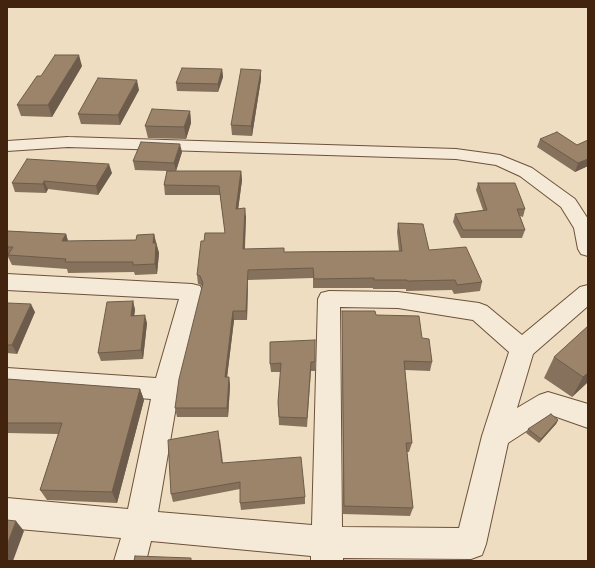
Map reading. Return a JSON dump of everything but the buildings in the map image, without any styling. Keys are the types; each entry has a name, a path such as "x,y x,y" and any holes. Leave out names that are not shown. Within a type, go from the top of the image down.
{"street":[{"path":"7,146 68,142 456,154 500,160 526,172 568,203 584,228 588,248"},
{"path":"7,282 192,292 166,389 140,526 130,561"},
{"path":"7,513 140,526 327,552 470,552 496,436 522,349 588,293"},
{"path":"327,552 329,299 398,300 479,312 522,349"},
{"path":"7,378 166,389"},
{"path":"496,436 548,404 588,416"}]}
